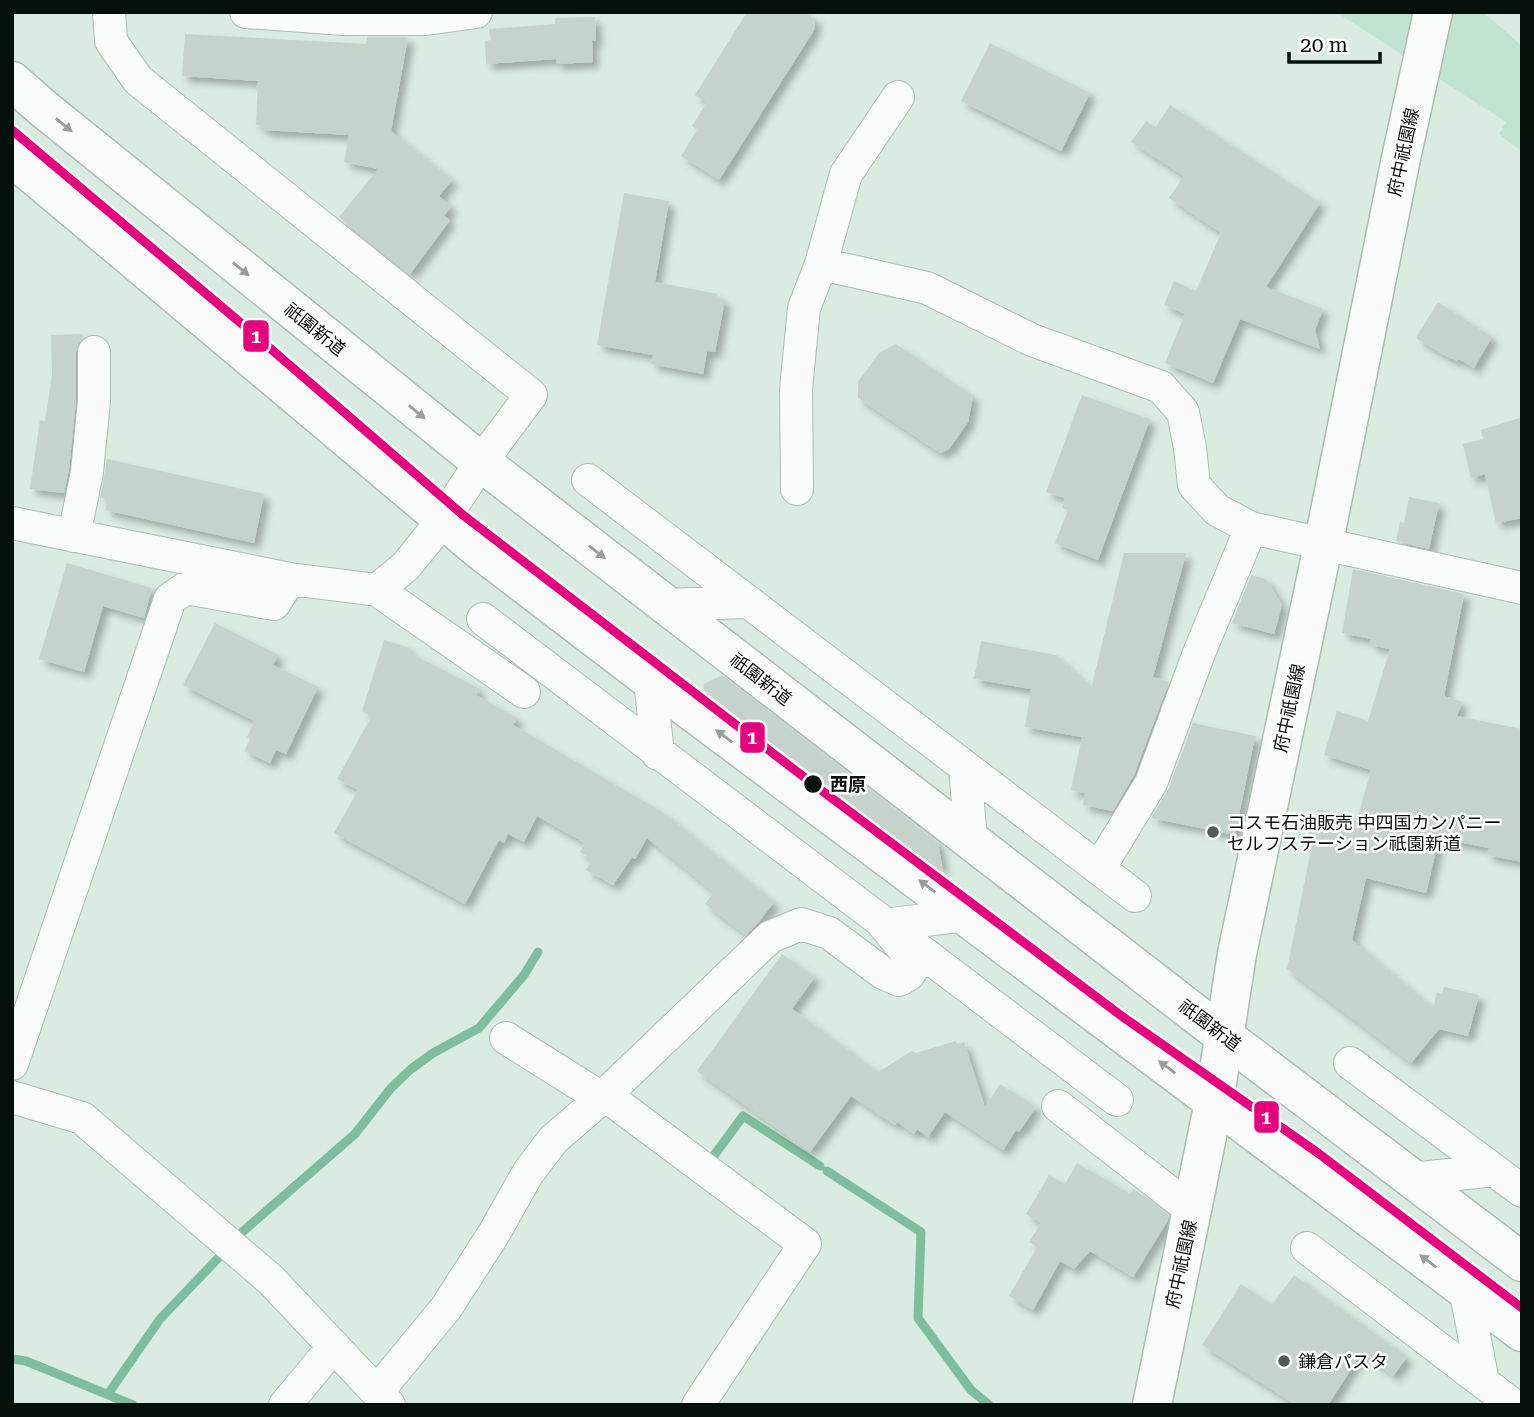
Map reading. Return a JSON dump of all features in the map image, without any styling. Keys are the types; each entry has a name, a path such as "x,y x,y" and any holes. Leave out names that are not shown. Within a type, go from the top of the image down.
{"main road":[{"name":"府中祇園線","path":"1152,1405 1214,1102 1237,954 1433,12"},
{"name":"祇園新道","path":"12,81 481,462 1224,1036 1522,1262"},
{"path":"12,157 443,520 650,680 1522,1332"}],"street":[{"path":"109,12 111,41 138,80 531,395 481,462 443,520 406,566 377,590"},
{"path":"246,12 344,19 426,19 476,12"},
{"path":"797,489 796,389 804,308 821,264 846,174 898,97"},
{"path":"821,264 927,288 1032,340 1161,387 1182,412 1194,485 1217,510 1251,528 1522,588"},
{"path":"74,536 86,472 94,401 94,352"},
{"path":"588,480 1135,896"},
{"path":"12,523 290,579 377,590 524,692"},
{"path":"1099,869 1151,783 1199,653 1251,528"},
{"path":"12,1063 170,599 187,588 274,604 290,579"},
{"path":"666,605 746,602"},
{"path":"483,619 1117,1100"},
{"path":"650,680 658,754"},
{"path":"965,767 971,841"},
{"path":"884,925 966,915"},
{"path":"12,1097 82,1118 271,1280 383,1398 446,1308 493,1235 528,1173 553,1139 605,1095 770,937 801,924 829,933 883,973 899,979 908,975 916,964 884,925"},
{"path":"506,1038 592,1091 605,1095 805,1244 698,1405"},
{"path":"1350,1063 1522,1191"},
{"path":"1058,1105 1192,1210"},
{"path":"1412,1179 1494,1170"},
{"path":"1307,1248 1513,1405"},
{"path":"1465,1288 1483,1382"},
{"path":"285,1405 334,1346"}],"green space":[{"path":"1336,12 1483,12 1522,46 1522,152 1499,134 1506,122"}],"building":[{"path":"747,12 804,12 815,19 814,30 719,180 681,156 697,130 692,126 707,102 695,95"},
{"path":"595,17 593,62 557,64 556,59 486,64 485,41 491,40 489,29 555,24 555,18"},
{"path":"185,34 366,44 367,37 408,37 391,131 452,180 439,196 451,207 444,216 450,220 410,274 339,217 378,169 344,162 349,135 262,130 263,125 256,125 258,81 182,76"},
{"path":"990,43 1090,93 1061,151 961,101"},
{"path":"1170,105 1320,203 1266,287 1323,309 1315,330 1320,349 1240,319 1213,383 1165,363 1185,314 1164,305 1174,281 1196,291 1221,233 1169,198 1184,176 1131,142 1146,121 1156,127"},
{"path":"624,193 669,201 655,282 717,294 716,298 725,300 715,352 707,351 703,374 651,364 653,355 597,345"},
{"path":"1438,302 1492,337 1474,368 1459,359 1457,361 1442,354 1416,338"},
{"path":"83,334 76,352 76,400 64,493 30,489 40,420 45,421 52,374 51,335"},
{"path":"896,344 973,396 968,422 949,449 940,453 858,398 858,382 879,353"},
{"path":"1082,395 1150,419 1098,560 1055,543 1068,510 1062,508 1065,498 1046,492"},
{"path":"1522,417 1522,518 1496,523 1485,474 1471,478 1463,444 1483,439 1481,430"},
{"path":"107,459 264,494 254,543 105,510 108,499 100,498"},
{"path":"1409,497 1439,503 1429,549 1396,541 1400,522 1404,523"},
{"path":"1124,553 1186,553 1153,677 1169,682 1134,775 1113,811 1083,805 1085,793 1071,790 1082,737 1025,727 1031,689 974,679 981,641 1056,655 1091,689"},
{"path":"67,563 152,588 144,618 103,606 84,672 39,659"},
{"path":"1353,569 1464,594 1444,696 1462,702 1457,716 1522,729 1522,862 1487,855 1489,848 1439,838 1426,893 1366,878 1352,940 1433,1008 1437,992 1442,994 1444,987 1479,995 1468,1036 1439,1029 1411,1063 1287,969 1311,850 1307,848 1310,828 1318,809 1357,820 1371,770 1324,755 1337,711 1368,721 1390,649 1370,645 1371,639 1342,633"},
{"path":"1251,575 1266,579 1282,605 1274,634 1232,623"},
{"path":"215,623 278,655 273,665 318,687 286,754 276,750 270,763 244,751 254,721 183,685"},
{"path":"384,640 410,648 408,652 480,689 476,695 517,718 513,725 662,812 774,902 746,935 705,904 714,892 647,838 635,859 632,857 613,885 586,870 592,860 580,852 585,843 537,816 524,842 508,834 504,843 499,840 465,904 334,833 358,790 337,779 371,717 362,711"},
{"path":"722,675 938,843 943,871 703,693 704,684"},
{"path":"1193,723 1255,736 1235,835 1151,818 1168,790"},
{"path":"782,954 815,977 792,1009 878,1072 912,1051 916,1053 956,1041 957,1044 964,1042 985,1107 1000,1084 1036,1107 1003,1150 945,1112 928,1137 917,1129 914,1134 897,1122 895,1125 851,1096 810,1152 697,1071"},
{"path":"1077,1163 1130,1194 1133,1189 1146,1197 1169,1215 1167,1222 1133,1277 1090,1251 1074,1269 1060,1261 1033,1310 1009,1296 1037,1247 1029,1242 1041,1223 1026,1214 1049,1175 1065,1184"},
{"path":"1294,1275 1407,1357 1393,1376 1362,1352 1328,1405 1296,1405 1202,1345 1241,1284 1272,1305"}],"waterway":[{"path":"240,1234 355,1134 391,1088 411,1069 433,1053 479,1028 524,975 538,952"},
{"path":"705,1157 710,1161 743,1116 820,1166"},
{"path":"827,1171 921,1232 918,1318 971,1390 989,1405"},
{"path":"108,1394 160,1319 225,1251"},
{"path":"12,1359 26,1361 133,1405"}],"transit line":[{"name":"1","path":"12,130 463,515 813,784 1123,1017 1318,1153 1522,1308"}],"place":[{"name":"西原","path":"813,784"},
{"name":"コスモ石油販売 中四国カンパニー セルフステーション祇園新道","path":"1213,832"},
{"name":"鎌倉パスタ","path":"1284,1361"}]}
